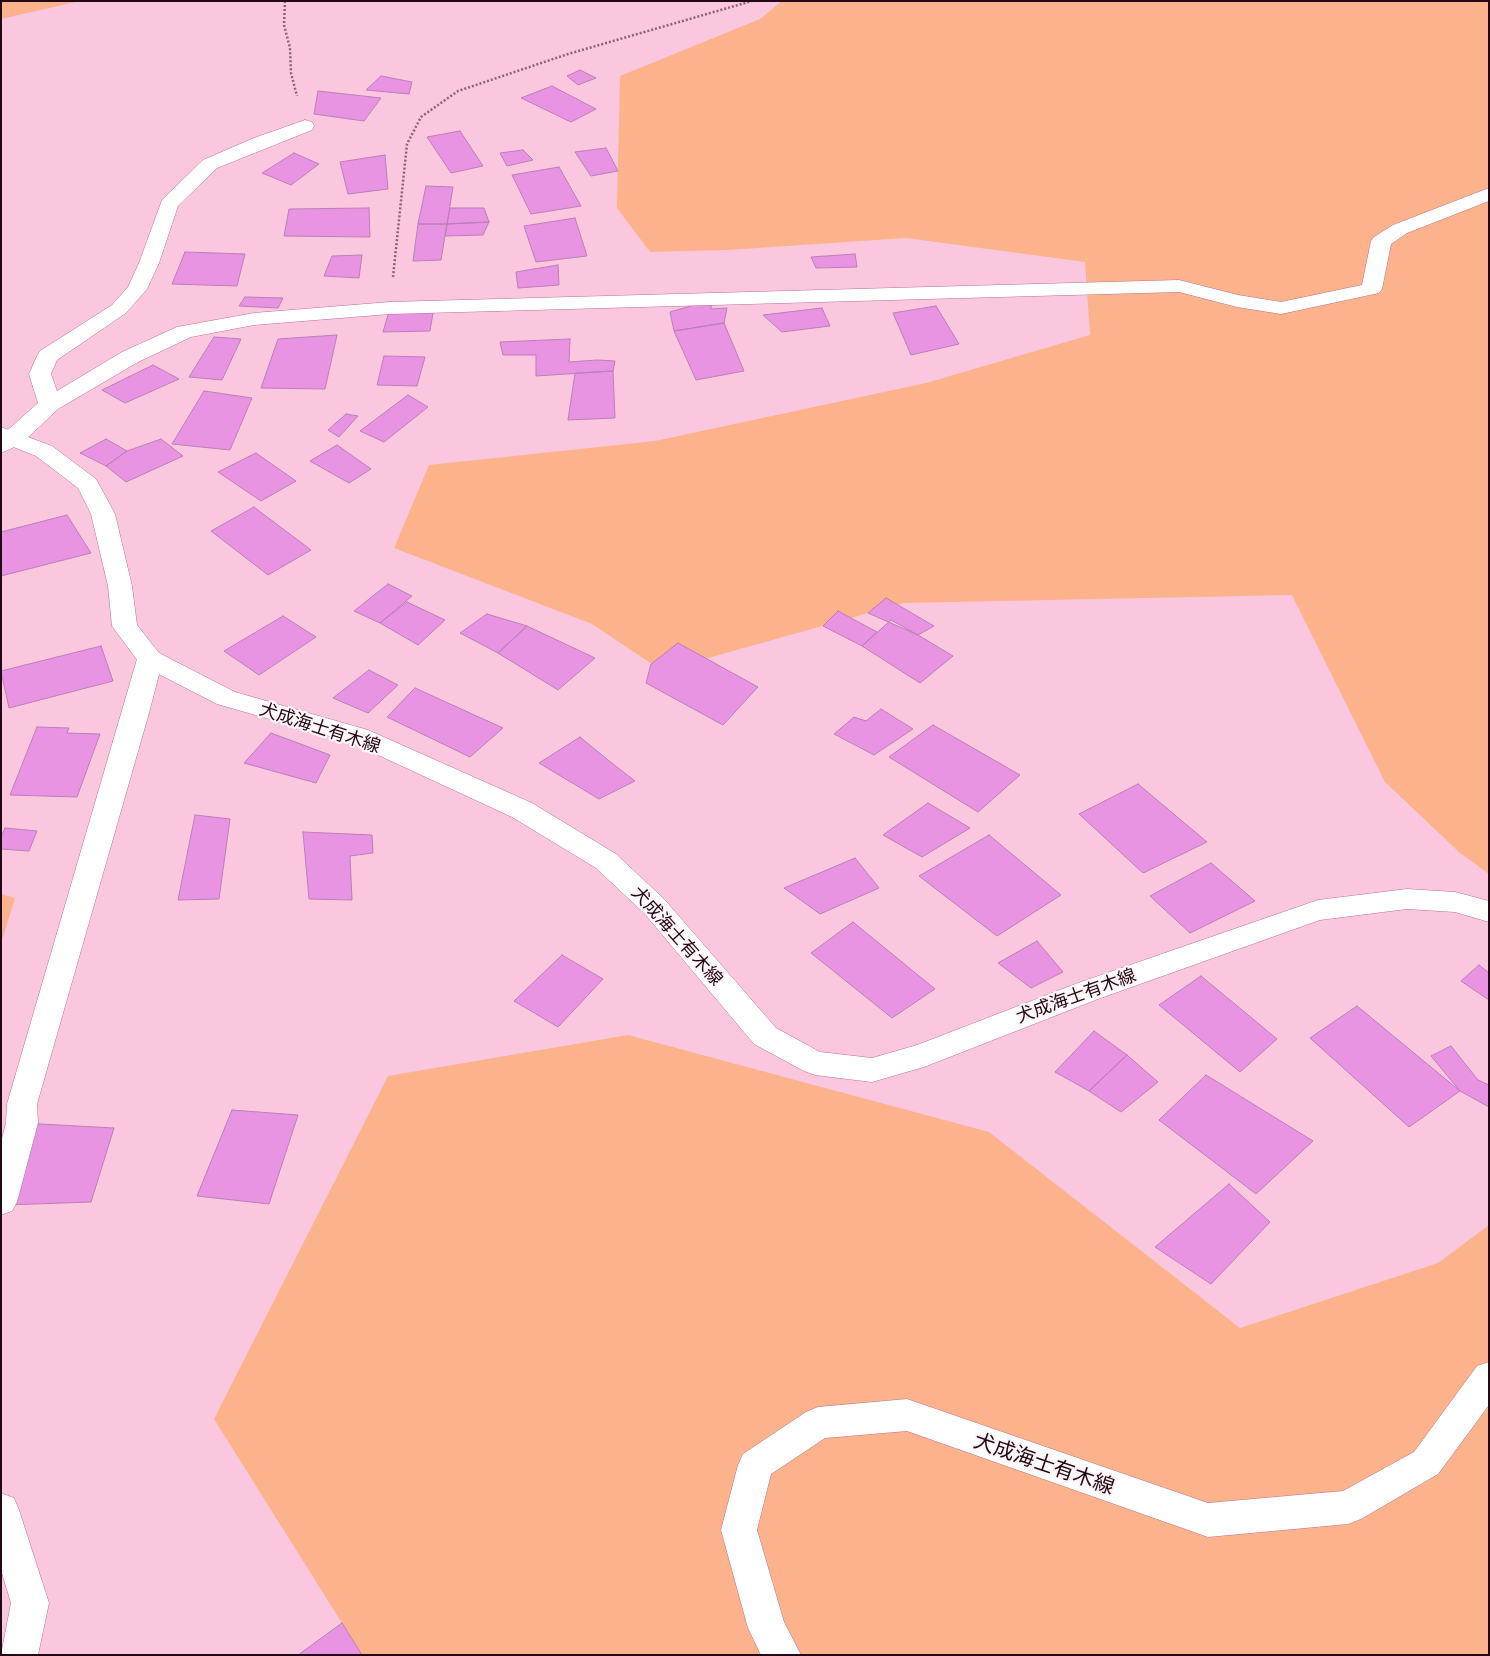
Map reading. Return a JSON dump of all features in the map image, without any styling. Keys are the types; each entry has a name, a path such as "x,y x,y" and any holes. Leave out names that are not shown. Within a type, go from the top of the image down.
{"street":[{"path":"50,404 40,374 48,356 119,308 137,289 149,263 169,204 210,164 305,126"},
{"path":"5,440 50,404 130,357 185,332 254,319 390,308 1179,286 1237,301 1281,308 1372,289 1381,241 1400,230 1489,194"},
{"name":"犬成海士有木線","path":"5,440 44,451 88,484 103,514 120,586 125,626 150,659 226,698 359,736 522,810 606,861 654,906 765,1036 815,1063 872,1070 924,1055 1088,991 1318,910 1406,899 1455,902 1489,912"},
{"path":"1,1202 22,1123 22,1104 150,659"},
{"name":"犬成海士有木線","path":"782,1655 767,1628 739,1530 756,1466 818,1422 907,1415 1208,1520 1348,1507 1426,1463 1489,1378"},
{"path":"1,1510 30,1603 19,1655"}],"path":[{"path":"285,1 284,25 290,48 291,73 305,126"},
{"path":"390,308 407,144 422,117 458,91 568,54 752,1"}],"shaded area":[{"path":"1,1 80,1 1,19"},
{"path":"782,1 1489,1 1489,874 1460,853 1385,782 1292,595 904,603 662,671 592,624 394,548 429,465 655,441 926,383 1090,335 1085,262 906,238 728,250 650,252 617,208 620,76 760,19"},
{"path":"1,894 15,898 1,943"},
{"path":"628,1035 989,1132 1240,1328 1438,1263 1489,1225 1489,1655 362,1655 214,1419 388,1076"}],"building":[{"path":"580,70 596,78 578,85 567,76"},
{"path":"381,76 412,82 409,94 366,90"},
{"path":"552,86 596,109 571,122 521,98"},
{"path":"318,91 381,98 364,121 314,114"},
{"path":"460,131 483,166 451,173 427,137"},
{"path":"606,148 618,171 591,176 575,152"},
{"path":"523,150 533,160 507,166 500,153"},
{"path":"294,153 319,164 291,185 262,173"},
{"path":"385,155 388,189 348,194 340,162"},
{"path":"559,167 581,206 531,214 512,175"},
{"path":"426,186 453,187 447,224 418,224"},
{"path":"369,208 370,237 284,236 289,209"},
{"path":"450,208 484,208 489,222 447,224"},
{"path":"575,218 587,256 536,262 524,226"},
{"path":"489,222 483,235 445,236 447,224"},
{"path":"418,224 447,224 441,260 413,261"},
{"path":"185,252 245,254 237,286 172,284"},
{"path":"855,254 857,267 816,268 811,257"},
{"path":"362,255 359,278 324,276 332,256"},
{"path":"558,265 559,285 518,288 516,272"},
{"path":"245,297 283,298 278,308 239,306"},
{"path":"711,300 711,309 727,308 724,323 674,331 670,312"},
{"path":"936,306 959,344 911,355 893,313"},
{"path":"434,307 430,331 383,332 390,308"},
{"path":"822,308 830,326 782,332 763,315"},
{"path":"724,323 744,371 696,380 674,331"},
{"path":"337,335 325,389 261,388 278,339"},
{"path":"214,337 241,339 222,380 189,377"},
{"path":"570,339 569,362 615,361 613,371 536,376 536,355 503,355 500,342"},
{"path":"384,356 425,357 417,386 377,385"},
{"path":"153,365 179,379 125,403 102,390"},
{"path":"613,371 615,418 568,420 575,373"},
{"path":"204,391 252,398 230,450 172,444"},
{"path":"408,395 428,407 384,442 360,431"},
{"path":"346,414 358,416 339,437 328,430"},
{"path":"106,439 127,451 106,466 80,453"},
{"path":"161,439 183,456 126,482 106,466 127,451"},
{"path":"337,445 371,469 349,483 310,461"},
{"path":"256,453 296,481 261,501 218,472"},
{"path":"254,507 311,550 268,575 211,531"},
{"path":"67,515 91,553 1,576 1,532"},
{"path":"388,584 412,596 380,623 354,611"},
{"path":"886,598 934,626 918,635 868,613"},
{"path":"407,602 445,620 418,645 380,623"},
{"path":"838,611 877,632 862,646 823,626"},
{"path":"487,614 527,626 498,653 460,633"},
{"path":"283,616 316,637 259,675 224,651"},
{"path":"891,620 953,656 920,683 862,646"},
{"path":"527,626 595,658 558,690 498,653"},
{"path":"678,643 758,687 723,725 646,683 651,664"},
{"path":"101,646 113,681 9,708 1,671"},
{"path":"369,670 398,685 368,713 333,698"},
{"path":"415,688 503,728 470,757 387,717"},
{"path":"881,709 913,729 874,755 834,734 854,717 866,721"},
{"path":"933,725 1020,775 978,812 889,757"},
{"path":"37,727 69,728 67,733 100,734 77,797 10,795"},
{"path":"271,733 330,755 316,783 244,763"},
{"path":"580,737 635,781 599,799 539,763"},
{"path":"1138,784 1207,842 1143,873 1079,814"},
{"path":"928,803 970,828 922,857 883,835"},
{"path":"195,815 230,819 219,899 178,900"},
{"path":"5,828 37,831 29,851 1,849 1,837"},
{"path":"303,832 372,835 373,853 350,856 352,900 309,899"},
{"path":"989,835 1061,895 997,936 919,876"},
{"path":"855,858 879,888 820,914 784,888"},
{"path":"1211,863 1255,901 1190,933 1150,896"},
{"path":"853,922 935,989 892,1018 811,953"},
{"path":"1037,941 1063,972 1031,988 998,963"},
{"path":"562,955 603,979 558,1027 514,1001"},
{"path":"1479,965 1489,973 1489,1000 1461,981"},
{"path":"1201,976 1277,1039 1240,1072 1159,1005"},
{"path":"1357,1006 1460,1091 1409,1127 1310,1038"},
{"path":"1094,1031 1127,1055 1089,1091 1055,1072"},
{"path":"1451,1046 1478,1080 1489,1085 1489,1107 1460,1091 1431,1056"},
{"path":"1127,1055 1158,1082 1121,1112 1089,1091"},
{"path":"1206,1075 1313,1141 1256,1194 1159,1120"},
{"path":"232,1110 298,1115 269,1204 197,1196"},
{"path":"22,1123 114,1128 91,1202 6,1205"},
{"path":"1229,1184 1270,1222 1211,1284 1155,1247"},
{"path":"342,1623 362,1655 298,1655"}]}
